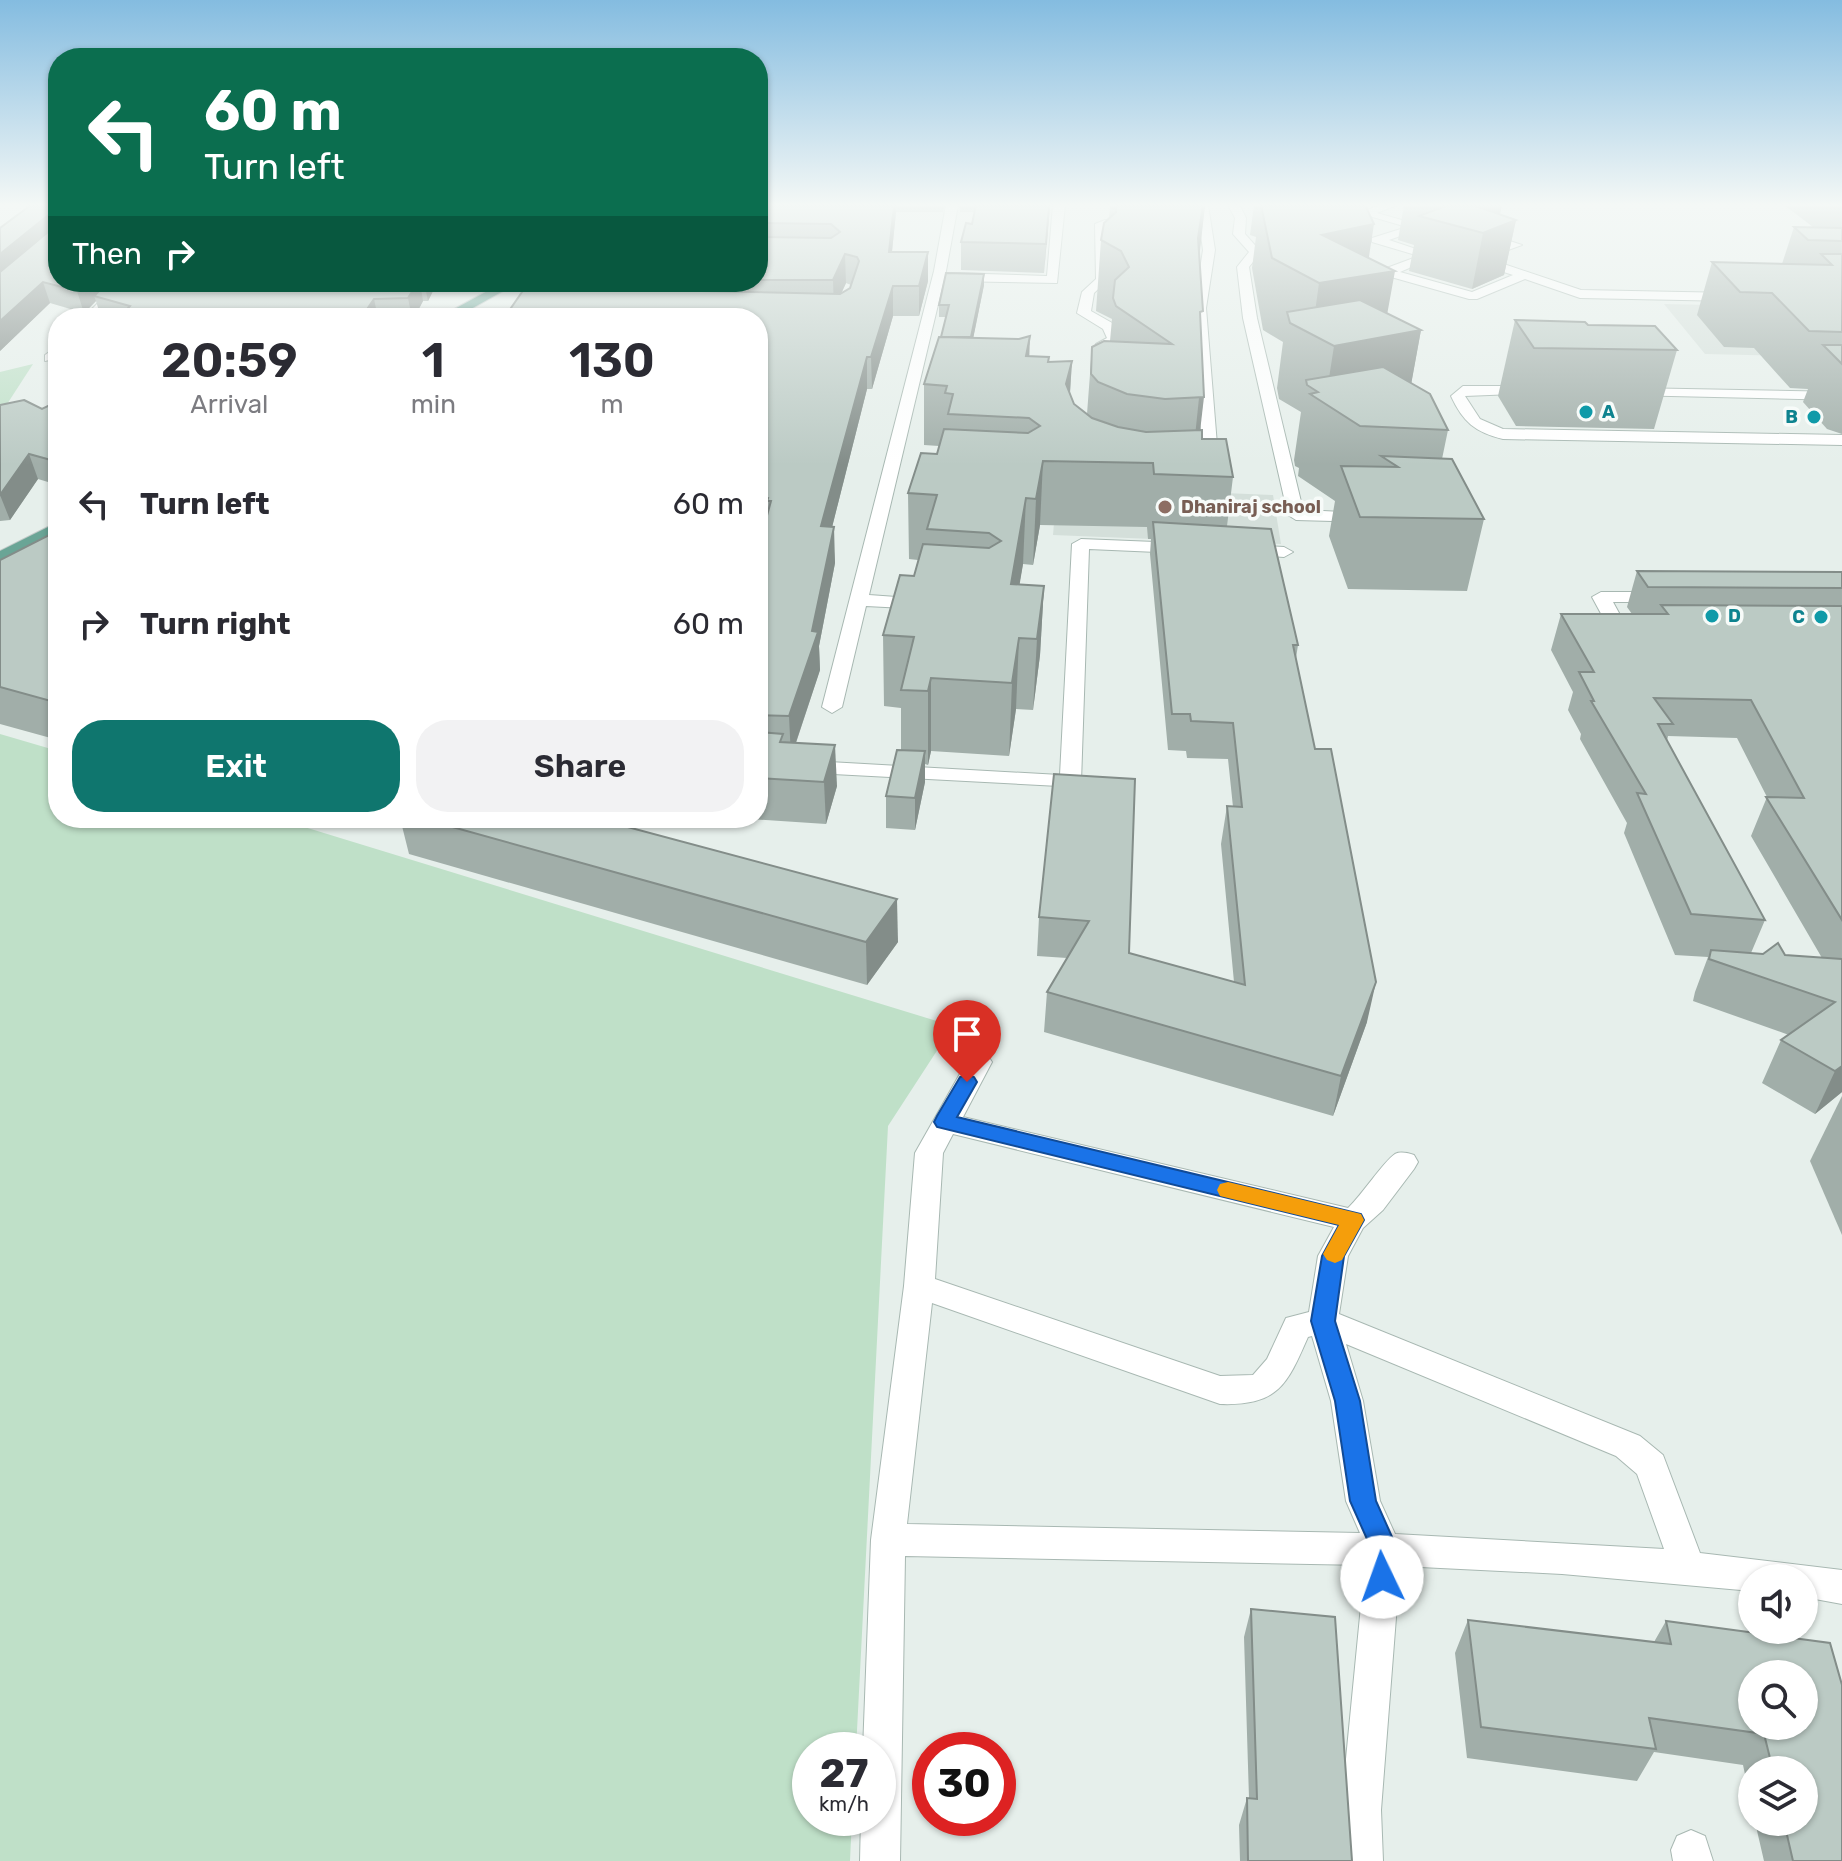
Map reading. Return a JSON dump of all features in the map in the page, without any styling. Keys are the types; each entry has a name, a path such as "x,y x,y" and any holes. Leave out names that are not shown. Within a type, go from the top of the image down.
{"main road":[{"path":"464,308 495,292"},
{"path":"495,308 524,292"},
{"path":"0,558 48,533"}],"street":[{"path":"100,308 116,292"},
{"path":"832,707 859,600 896,481 919,386 935,292"},
{"path":"1088,292 1084,313 1109,327 1114,339 1100,351 1098,373"},
{"path":"1200,486 1212,477 1200,308 1203,292"},
{"path":"1246,292 1296,515 1372,519"},
{"path":"1458,292 1473,296 1483,292"},
{"path":"1573,292 1750,298"},
{"path":"1546,390 1473,389 1463,390 1458,396 1466,416 1475,426 1503,434 1842,440"},
{"path":"1608,391 1842,396"},
{"path":"32,542 48,546"},
{"path":"768,765 1070,782 1081,544 1284,552"},
{"path":"1647,632 1618,628 1601,597 1684,598"},
{"path":"859,600 944,605"},
{"path":"880,1861 888,1540 919,1286 929,1153 979,1062"},
{"path":"944,1122 1353,1220"},
{"path":"1363,1861 1361,1810 1384,1548 1363,1501 1347,1401 1323,1321 1333,1256 1353,1220 1373,1202 1404,1162"},
{"path":"919,1286 1220,1390 1247,1393 1272,1381 1297,1327 1323,1321 1628,1446 1651,1465 1687,1566"},
{"path":"888,1540 1384,1548 1687,1566 1738,1572"},
{"path":"1818,1583 1842,1587"}],"shaded area":[{"path":"1664,304 1842,308 1842,357 1705,354"},
{"name":"Dhaniraj school","path":"1057,486 1273,495 1281,544 1053,535"}],"green space":[{"path":"33,364 0,415 0,372"},
{"path":"0,734 48,748 48,828 308,828 953,1026 888,1126 857,1732 792,1732 792,1836 851,1836 850,1861 0,1861"}],"building":[{"path":"0,292 32,292 0,321"},
{"path":"98,292 412,292 408,298 374,299 368,308 128,308 130,306 94,296"},
{"path":"522,292 891,292 871,357 867,357 821,526 834,527 812,631 818,632 789,716 768,715 768,512 771,501 768,501 768,308 511,308"},
{"path":"942,292 980,292 971,337 941,337 949,305 939,305"},
{"path":"1114,292 1202,292 1204,397 1165,399 1127,394 1098,382 1091,374 1092,347 1104,341 1172,344 1116,306"},
{"path":"1740,292 1842,292 1842,332 1809,331 1772,293"},
{"path":"1360,300 1421,330 1334,346 1290,323 1287,312"},
{"path":"1515,320 1655,326 1677,350 1534,348"},
{"path":"1030,336 1026,356 1049,357 1048,362 1072,361 1066,384 1074,404 1092,418 1146,432 1202,430 1202,439 1226,439 1233,477 1154,474 1153,463 1043,461 1036,499 1026,498 1011,584 1044,586 1037,639 1019,638 1012,683 931,678 928,691 901,690 914,637 883,635 900,575 914,576 923,544 989,548 1001,541 989,533 927,529 937,495 908,493 921,453 937,454 944,429 1028,433 1040,426 1029,418 948,414 953,394 945,393 947,386 924,384 939,337 1019,339"},
{"path":"1823,345 1842,345 1842,364"},
{"path":"1383,367 1430,394 1448,430 1360,426 1310,394 1318,392 1307,385 1306,380"},
{"path":"24,400 42,409 48,406 48,459 29,454 0,495 0,405"},
{"path":"1381,456 1452,459 1484,519 1360,517 1341,466 1398,467"},
{"path":"1153,522 1271,529 1298,645 1293,645 1315,749 1331,749 1376,982 1341,1076 1047,992 1089,921 1039,917 1054,774 1135,779 1129,953 1245,985 1227,806 1242,807 1233,723 1191,721 1190,714 1172,714"},
{"path":"48,536 48,700 0,687 0,560"},
{"path":"1637,571 1842,572 1842,588 1648,587"},
{"path":"1661,605 1842,606 1842,920 1766,797 1804,798 1751,700 1654,698 1673,724 1658,724 1765,920 1691,914 1637,793 1646,794 1591,701 1594,701 1579,672 1594,672 1561,614 1668,614"},
{"path":"768,733 783,734 780,742 835,745 824,782 768,779"},
{"path":"897,750 925,751 915,798 886,796"},
{"path":"456,828 631,828 897,899 866,942"},
{"path":"1778,943 1785,955 1842,959 1842,1066 1835,1071 1781,1040 1835,1002 1709,959 1711,950 1763,954"},
{"path":"1251,1609 1335,1617 1352,1861 1248,1861 1247,1798 1257,1799"},
{"path":"1468,1620 1671,1644 1666,1621 1738,1631 1738,1644 1830,1643 1842,1685 1842,1861 1793,1861 1787,1836 1818,1836 1818,1756 1770,1756 1766,1740 1818,1740 1818,1660 1738,1660 1738,1730 1649,1718 1656,1749 1481,1727"}],"slow traffic":[{"path":"1228,1190 1353,1220 1335,1254"}],"place":[{"name":"A","path":"1586,412"},
{"name":"B","path":"1814,417"},
{"name":"Dhaniraj school","path":"1165,507"},
{"name":"D","path":"1712,616"},
{"name":"C","path":"1821,617"}],"route":[{"path":"967,1082 944,1122 1353,1220 1333,1256 1323,1321 1347,1401 1363,1501 1384,1548 1382,1577"}]}
